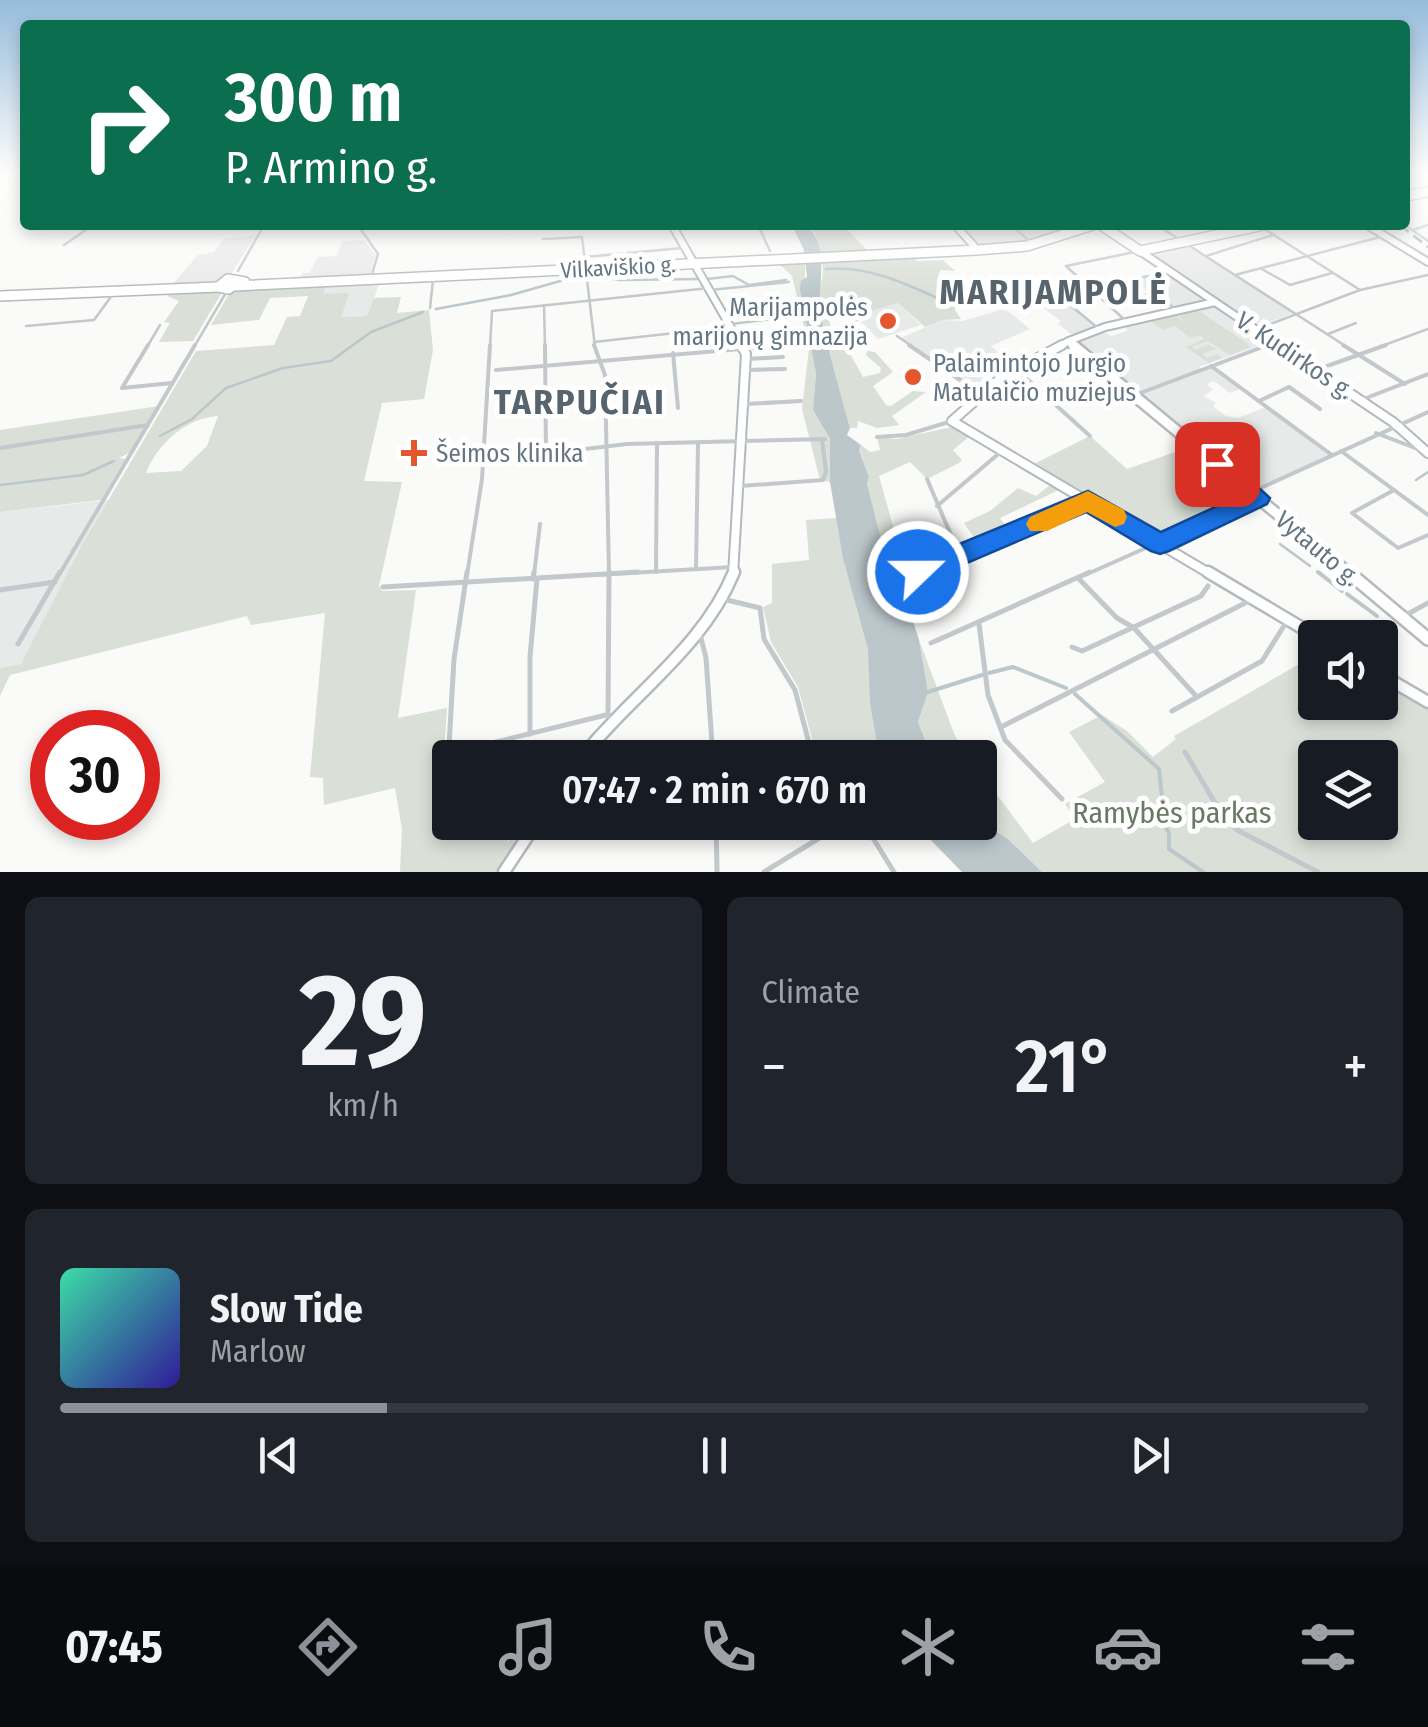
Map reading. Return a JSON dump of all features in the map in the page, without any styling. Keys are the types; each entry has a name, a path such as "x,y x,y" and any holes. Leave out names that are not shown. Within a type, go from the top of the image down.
{"highway":[{"name":"Vilkaviškio g.","path":"1,297 434,275 585,263 695,264 975,248 1032,244 1073,230"},
{"path":"1112,230 1142,250 1241,230"}],"main road":[{"path":"593,740 609,717 698,632 724,599 736,567 747,360 732,325 675,230"},
{"path":"959,230 975,248"},
{"path":"1375,230 1428,262"},
{"name":"V. Kudirkos g.","path":"1142,250 1215,304 1361,400 1396,425 1414,446 1428,453"},
{"path":"1215,304 1099,329 1069,342 1016,369 952,421 1298,625"},
{"name":"Vytauto g.","path":"1069,342 1428,639"},
{"path":"1398,684 1428,702"},
{"path":"504,872 525,840"}],"street":[{"path":"1413,230 1428,225"},
{"path":"1410,228 1428,241"},
{"path":"18,644 261,230"},
{"path":"361,230 378,254 371,278"},
{"path":"760,230 770,251"},
{"path":"1017,230 1032,244"},
{"path":"1164,230 1405,384"},
{"path":"1266,230 1360,290"},
{"path":"1206,256 1273,235"},
{"path":"543,238 581,236 585,263 589,300 594,342 605,371 609,446 609,717 455,752 450,750 454,659 484,461 495,310 544,304 589,300 709,289 790,282"},
{"path":"1235,275 1384,236"},
{"path":"585,263 687,248"},
{"path":"1127,322 1066,266 1142,250"},
{"path":"1260,268 1290,285 1332,272"},
{"path":"1089,287 1171,272"},
{"path":"430,308 434,275"},
{"path":"1256,328 1360,290 1428,275"},
{"path":"1039,279 1099,329"},
{"path":"26,326 94,320 116,290"},
{"path":"1107,303 1156,293 1177,311"},
{"path":"544,304 546,454"},
{"path":"594,342 788,317"},
{"path":"1328,334 1356,323"},
{"path":"160,325 122,388 172,383"},
{"path":"1316,370 1428,328"},
{"path":"897,336 981,395"},
{"path":"1135,395 1276,342"},
{"path":"747,360 794,344"},
{"path":"496,370 673,353 747,360 785,369"},
{"path":"673,353 678,408"},
{"path":"747,360 783,357"},
{"path":"1211,366 1332,455"},
{"path":"1016,369 1090,436"},
{"path":"1361,400 1428,374"},
{"path":"1259,401 1289,387 1320,409"},
{"path":"745,404 801,401"},
{"path":"931,643 1160,544 1332,455 1428,412"},
{"path":"877,438 906,436 952,421"},
{"path":"0,448 148,426"},
{"path":"1376,434 1414,446"},
{"path":"484,461 609,446 823,439 823,480 740,486"},
{"path":"696,569 698,442"},
{"path":"656,572 657,443"},
{"path":"937,506 1003,450"},
{"path":"1341,451 1428,515"},
{"path":"927,479 960,556"},
{"path":"1394,490 1352,512 1398,548 1428,534"},
{"path":"933,618 918,572 1088,501"},
{"path":"530,735 530,656 540,524"},
{"path":"383,587 736,567"},
{"path":"1079,579 1117,618 1134,628 1197,697"},
{"path":"0,590 56,582"},
{"path":"1072,647 1082,651 1134,628 1201,596 1208,586"},
{"path":"724,599 760,608 764,639 795,690 808,740"},
{"path":"1002,727 1254,599"},
{"path":"1402,618 1428,603"},
{"path":"1172,711 1262,661 1289,619"},
{"path":"979,624 988,694 1011,748 1062,799"},
{"path":"698,632 706,658 713,740"},
{"path":"1185,752 1195,762 1217,808 1231,826 1262,846 1296,857 1318,872"},
{"path":"716,840 717,872"},
{"path":"764,872 816,840"},
{"path":"874,840 894,872"}],"shaded area":[{"path":"794,230 811,230 819,247 820,310 850,428 847,435 861,445 881,539 896,567 919,640 928,692 918,722 925,740 876,740 868,649 843,558 830,482 830,439 813,410 816,373 800,289 801,281 807,277 804,250"},
{"path":"960,230 1063,230 1028,243 976,248"},
{"path":"256,235 229,277 210,284 171,286 198,255 214,252 223,239"},
{"path":"364,240 376,256 370,275 300,278 303,273 310,273 318,257 336,256 343,241"},
{"path":"1185,244 1291,314 1257,327 1149,252"},
{"path":"1169,273 1207,301 1175,310 1132,280"},
{"path":"380,281 368,316 340,317 322,295 327,283"},
{"path":"1047,286 1097,327 1074,336 1026,295"},
{"name":"Marijampolės marijonų gimnazija","path":"898,303 921,325 878,339 859,319 859,314"},
{"path":"1219,306 1270,342 1199,367 1202,371 1210,367 1240,389 1230,393 1214,381 1207,384 1213,390 1203,396 1215,402 1214,407 1226,416 1238,418 1266,407 1332,455 1252,492 1076,343 1102,331 1112,336 1127,331 1126,327"},
{"path":"1008,311 1030,329 991,346 1016,369 981,395 901,338 942,320 963,321"},
{"path":"109,500 21,664 0,668 0,512"},
{"path":"997,832 1042,872 962,872 931,840 997,840"}],"green space":[{"path":"812,230 848,230 870,253 820,255"},
{"path":"914,255 917,261 943,260 955,271 941,270 938,275 961,295 955,298 955,310 961,319 942,320 925,327 898,303 861,314 863,318 856,322 853,316 829,321 837,348 848,350 863,377 880,373 881,368 866,355 867,351 875,352 893,372 873,386 886,405 891,406 913,391 926,392 892,416 899,425 877,428 858,421 857,428 850,428 821,321 821,260"},
{"path":"805,261 805,306 816,373 813,410 830,439 830,482 820,480 802,409 809,349 792,276 777,262"},
{"path":"327,283 323,294 349,293 341,317 367,316 374,298 401,297 397,313 429,310 433,350 424,399 382,403 364,481 402,482 379,586 382,591 416,590 398,718 447,708 445,740 432,740 432,840 521,840 500,872 400,872 402,829 395,788 324,805 323,778 310,777 325,613 251,625 247,616 10,675 0,696 0,668 21,664 82,545 196,351 274,345 287,317 300,316 308,296 270,298 259,320 211,325 230,292 237,288","holes":["218,416 207,446 181,471 146,473 157,453 174,435 194,422"]},
{"path":"213,289 221,294 193,341 159,342 170,323 164,322 179,301 167,296 170,292"},
{"path":"1199,311 1250,347 1230,355 1208,341 1192,347 1195,350 1208,344 1215,349 1202,354 1222,358 1209,363 1186,347 1205,339 1199,335 1191,338 1175,326 1163,330 1151,322 1176,316 1188,325 1178,316"},
{"path":"159,406 135,450 119,458 125,459 101,500 0,512 0,430"},
{"path":"952,427 971,435 953,450 962,460 959,463 927,479 910,462 879,476 894,530 922,596 905,601 896,567 881,539 869,477 859,449 861,445 870,452 880,450 877,437 896,439"},
{"path":"1090,436 1127,469 1195,445 1258,498 1160,544 1065,487 1000,518 1012,535 981,548 964,523 990,511 1018,488 1036,496 1055,481 1030,466"},
{"path":"837,518 865,632 876,740 812,740 798,687 771,642 763,607 772,603 772,564 809,560 806,520"},
{"path":"919,640 958,740 924,740 918,722 928,692"},
{"name":"Ramybės parkas","path":"1298,665 1298,720 1398,720 1398,690 1428,707 1428,872 1042,872 997,832 997,795 1033,843 1075,819 1065,804 1105,782 1069,732 1102,715 1127,731 1153,757 1176,739 1174,736"}],"waterway":[{"path":"64,245 86,230"},
{"path":"826,269 874,274 950,304"},
{"path":"592,275 619,280 699,279"},
{"path":"436,309 511,295 578,276"},
{"path":"707,279 733,276 749,285 786,280"},
{"path":"160,436 192,419 226,388 283,368 331,361 371,332 423,312"},
{"path":"0,485 83,475 114,461"},
{"path":"1416,480 1428,472"},
{"path":"1201,475 1233,503"},
{"path":"1280,544 1310,566"},
{"path":"1317,572 1321,575"},
{"path":"1318,572 1342,591"},
{"path":"1347,594 1377,616"},
{"path":"989,673 1013,667 1066,688"},
{"path":"928,692 982,675"},
{"path":"1075,694 1159,769 1163,807 1160,816 1169,833 1169,849 1203,872"}],"railway":[{"path":"1406,230 1428,247"}],"slow traffic":[{"path":"1038,524 1088,501 1115,517"}],"place":[{"name":"Marijampolės marijonų gimnazija","path":"888,321"},
{"name":"Palaimintojo Jurgio Matulaičio muziejus","path":"913,377"},
{"name":"Šeimos klinika","path":"414,453"}],"district":[{"name":"MARIJAMPOLĖ","path":"1054,292"},
{"name":"TARPUČIAI","path":"580,402"}],"route":[{"path":"918,572 1088,501 1160,544 1258,498 1217,464"}]}
